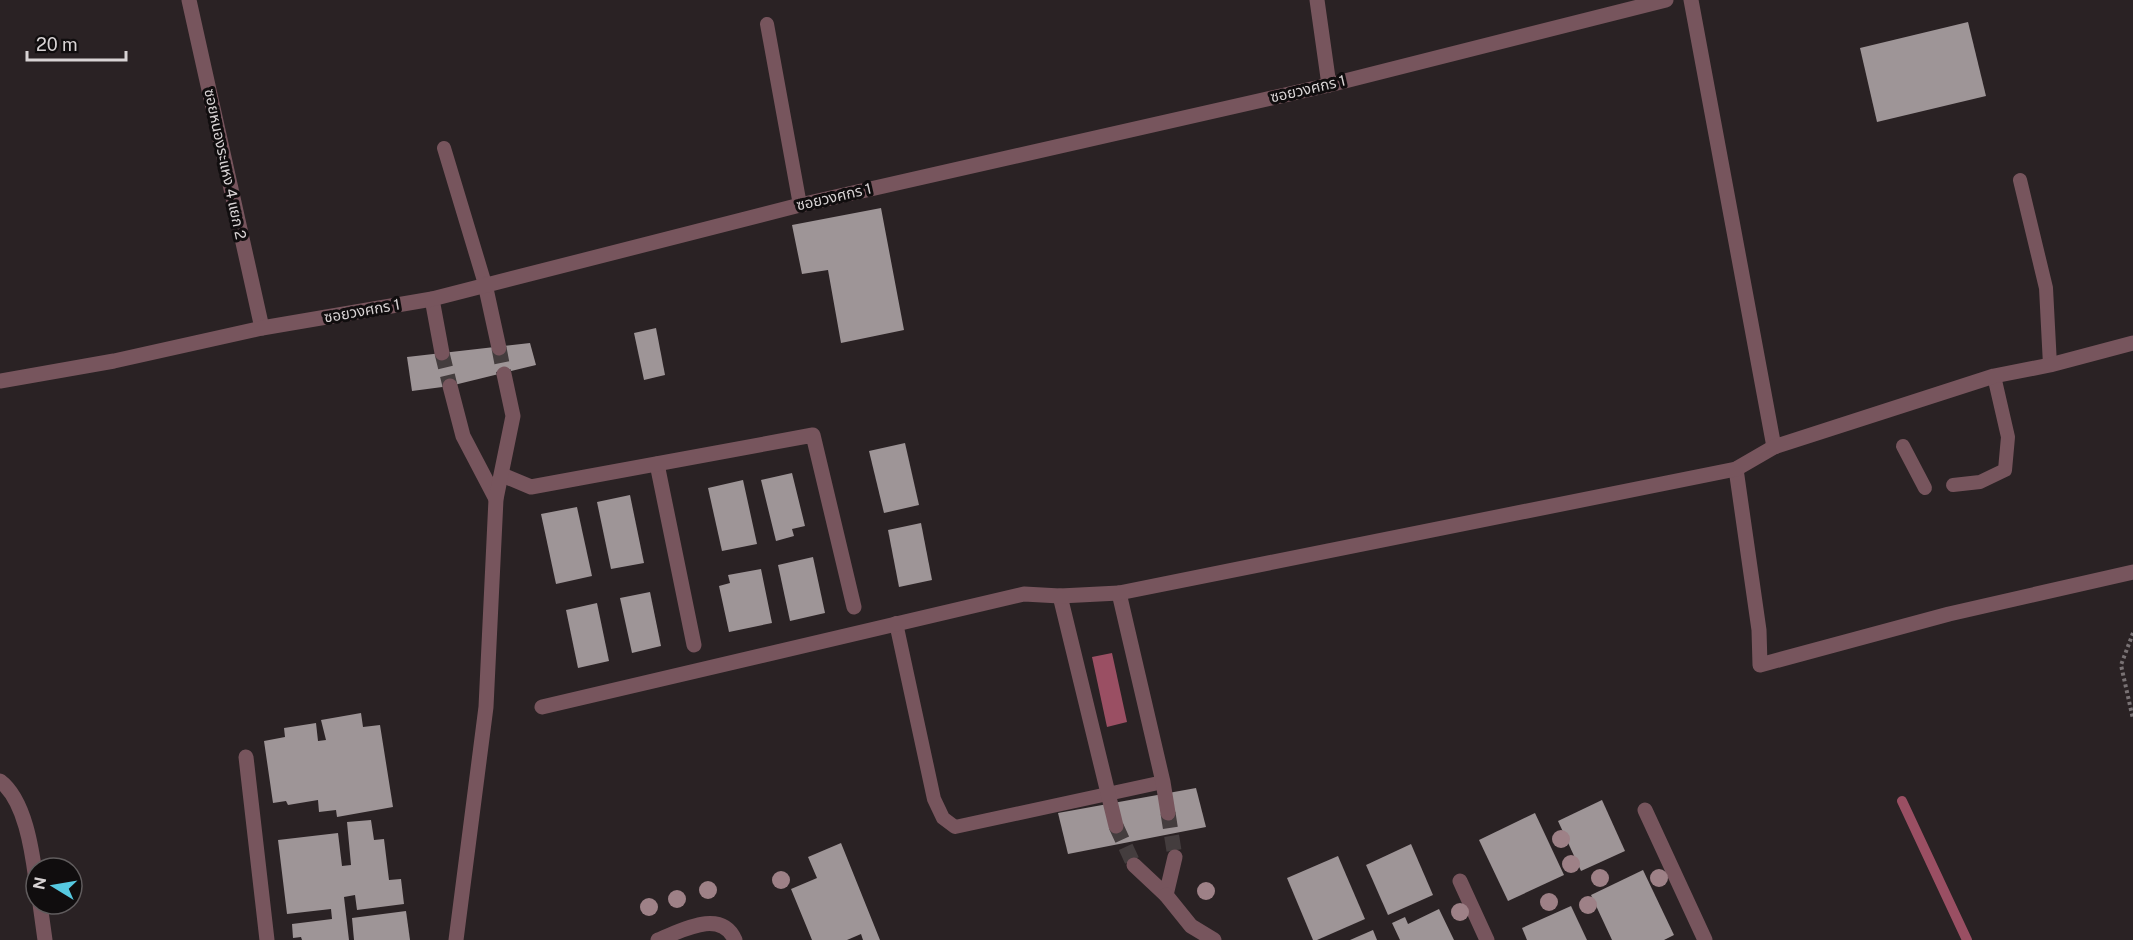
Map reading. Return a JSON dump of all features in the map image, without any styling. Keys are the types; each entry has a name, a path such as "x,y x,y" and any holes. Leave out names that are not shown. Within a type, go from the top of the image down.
{"street":[{"name":"ซอยหนองระแหง 4 แยก 2","path":"189,0 262,328"},
{"path":"1317,0 1329,85"},
{"name":"ซอยวงศกร 1","path":"0,381 114,361 262,328 432,299 800,205 1329,85 1666,0"},
{"path":"1691,0 1774,447"},
{"path":"485,284 500,348"},
{"path":"432,299 442,353"},
{"path":"542,707 1024,594 1060,596 1119,593 1736,469 1774,447 1994,376 2050,365 2133,343"},
{"path":"456,940 486,706 496,499 513,416 504,374"},
{"path":"450,386 463,436 496,499"},
{"path":"502,475 531,487 813,435 854,608"},
{"path":"657,464 694,645"},
{"path":"1736,469 1759,630 1760,665 1949,614 2133,572"},
{"path":"1119,593 1163,782 1168,813"},
{"path":"1060,596 1116,826"},
{"path":"246,757 267,940"},
{"path":"0,781 7,786 22,813 31,856"},
{"path":"1645,810 1705,940"},
{"path":"1166,895 1175,857"},
{"path":"1134,865 1166,895 1191,926 1214,940"},
{"path":"1460,881 1487,940"},
{"path":"42,916 45,940"},
{"path":"658,940 702,923 717,924 732,932 735,940"}],"lane":[{"path":"767,24 800,205"},
{"path":"444,148 485,284"},
{"path":"2020,180 2046,288 2050,365"},
{"path":"1953,485 1980,482 2005,470 2008,436 1994,376"},
{"path":"1903,447 1925,489"},
{"path":"896,623 934,799 943,818 955,827 1163,782"}],"path":[{"path":"2133,633 2121,665 2133,719"}],"shaded area":[{"path":"1112,653 1127,722 1107,727 1092,657"}],"building":[{"path":"1968,22 1986,96 1877,122 1860,48"},
{"path":"881,208 904,330 841,343 828,270 802,274 792,225"},
{"path":"656,328 665,375 644,380 634,333"},
{"path":"530,343 536,365 450,386 412,391 407,357"},
{"path":"905,443 919,505 884,513 869,451"},
{"path":"792,473 805,526 792,529 794,536 776,541 761,480"},
{"path":"743,480 757,544 722,551 708,488"},
{"path":"630,495 644,563 611,569 597,502"},
{"path":"577,507 592,576 556,584 541,514"},
{"path":"921,523 932,580 899,587 888,530"},
{"path":"813,557 825,613 790,621 778,565"},
{"path":"761,569 772,623 729,632 719,586 730,583 728,575"},
{"path":"650,592 661,646 632,653 620,598"},
{"path":"597,603 609,661 578,668 566,610"},
{"path":"361,713 363,727 380,725 393,807 337,817 336,810 319,812 318,800 288,805 286,801 273,803 264,741 285,737 284,728 316,723 318,741 326,740 321,720"},
{"path":"1196,788 1206,827 1068,854 1058,813"},
{"path":"1602,800 1625,851 1581,871 1558,821"},
{"path":"1535,813 1564,875 1508,901 1479,840"},
{"path":"371,820 374,840 384,839 389,880 401,879 404,904 357,910 355,895 344,897 349,940 293,938 292,924 332,919 331,909 287,914 278,840 338,833 342,866 351,865 347,822"},
{"path":"841,843 880,940 863,940 861,934 847,940 812,940 791,889 817,878 808,857"},
{"path":"1411,844 1433,895 1388,915 1366,865"},
{"path":"1338,856 1365,919 1313,940 1287,878"},
{"path":"1643,870 1674,935 1664,940 1612,940 1591,895"},
{"path":"1571,906 1587,940 1527,940 1522,928"},
{"path":"1439,909 1454,940 1400,940 1392,923 1405,917 1408,924"},
{"path":"406,911 410,940 354,940 352,918"},
{"path":"1373,930 1377,940 1350,940"}],"waterway":[{"path":"1902,801 1967,940"}],"tunnel":[{"path":"499,348 504,374"},
{"path":"442,353 450,386"},
{"path":"1168,813 1175,857"},
{"path":"1116,826 1134,865"}]}
